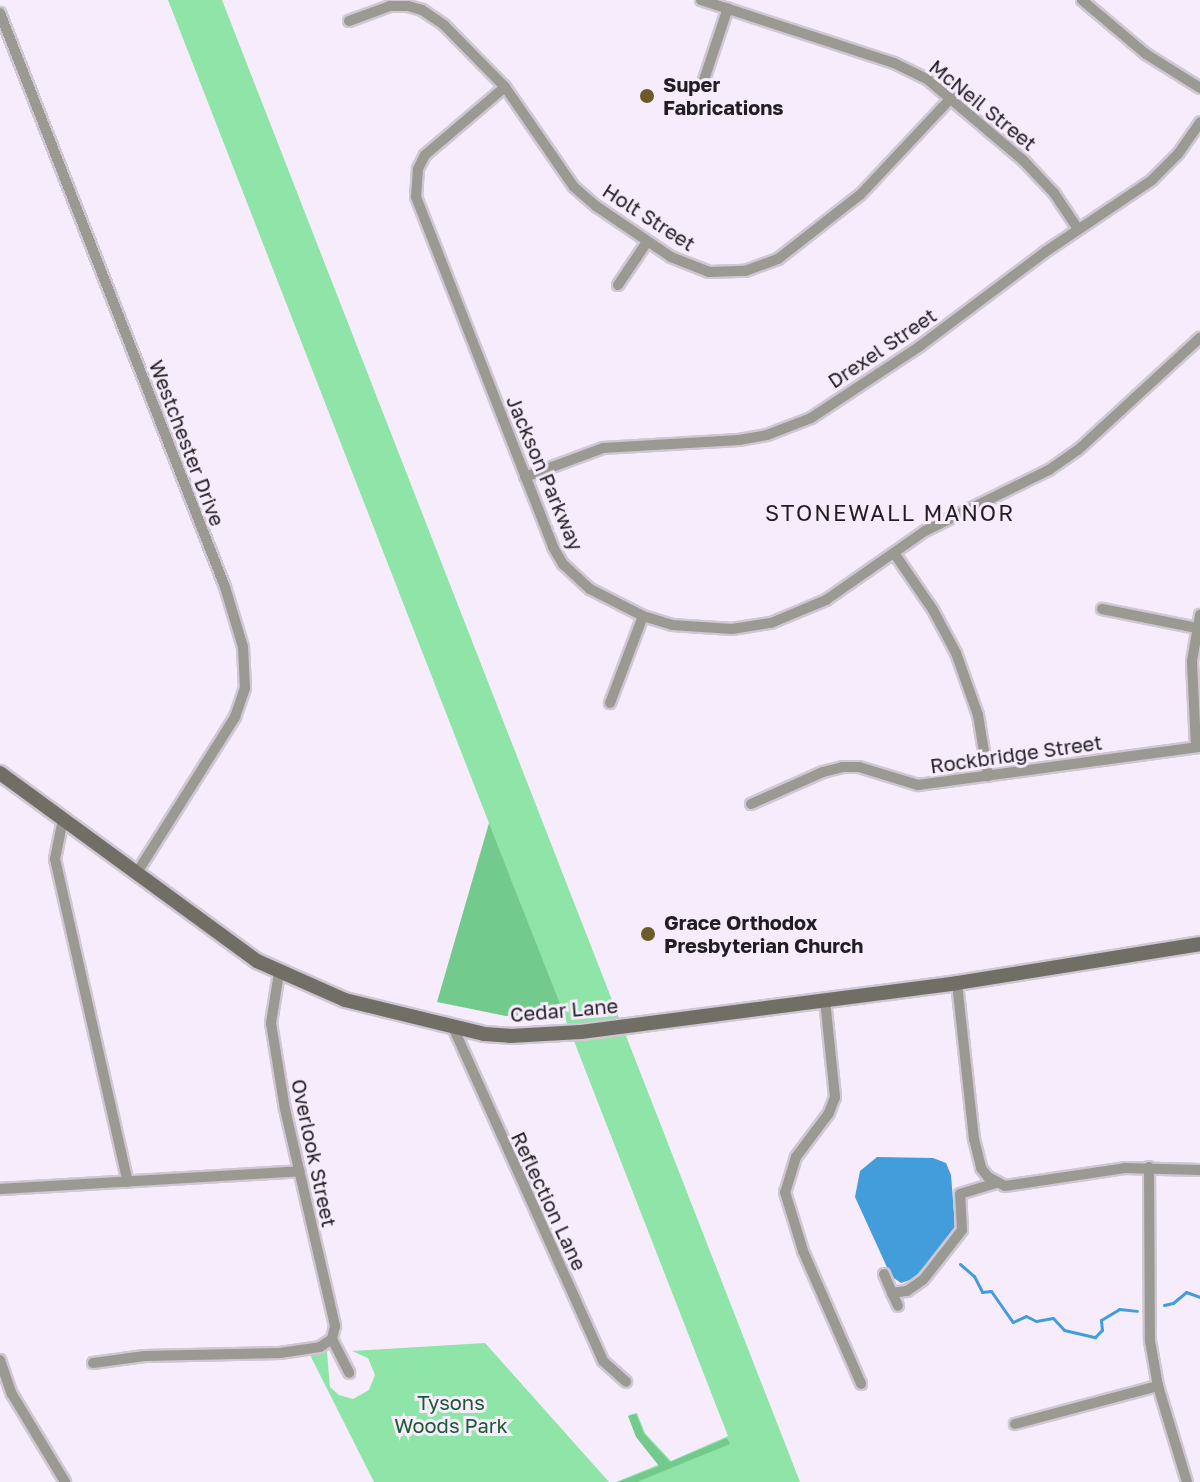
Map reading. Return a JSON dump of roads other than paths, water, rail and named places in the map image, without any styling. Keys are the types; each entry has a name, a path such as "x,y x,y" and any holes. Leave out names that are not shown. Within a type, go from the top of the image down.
{"main road":[{"name":"Cedar Lane","path":"0,773 218,935 279,973 345,1000 453,1027 510,1036 550,1035 957,983 1200,944"}],"street":[{"name":"McNeil Street","path":"701,0 894,63 927,79 952,97 1038,174 1078,229"},
{"path":"1082,0 1146,54 1200,88"},
{"name":"Holt Street","path":"349,21 390,6 422,10 469,47 505,87 574,187 647,242 686,265 709,272 745,271 778,259 861,194 952,97"},
{"path":"702,86 728,8"},
{"name":"Westchester Drive","path":"0,13 225,587 243,647 245,688 235,717 136,874"},
{"name":"Jackson Parkway","path":"505,87 430,149 418,169 416,197 525,477 563,564 590,589 643,616 701,629 732,629 771,623 826,600 948,517 1029,480 1078,450 1200,338"},
{"name":"Drexel Street","path":"525,477 603,448 739,440 790,427 824,410 920,346 1078,229 1152,180 1178,154 1200,122"},
{"path":"618,285 647,242"},
{"path":"894,553 933,610 956,653 978,715 988,776"},
{"path":"1102,609 1197,628"},
{"path":"1198,747 1191,703 1200,615"},
{"path":"610,703 643,616"},
{"name":"Rockbridge Street","path":"751,804 823,772 843,767 859,767 918,785 1198,747"},
{"path":"63,819 55,859 128,1182"},
{"name":"Overlook Street","path":"279,973 271,1023 299,1171 335,1326 332,1339"},
{"path":"957,983 974,1139 981,1168 992,1180 1005,1186 1149,1167 1200,1170"},
{"path":"825,1000 835,1097 829,1113 796,1157 785,1192 803,1251 861,1384"},
{"name":"Reflection Lane","path":"453,1027 603,1361 626,1382"},
{"path":"1149,1167 1149,1331 1158,1386 1187,1482"},
{"path":"0,1189 299,1171"},
{"path":"892,1293 907,1291 923,1280 954,1244 962,1230 960,1194 992,1180"},
{"path":"884,1274 898,1306"},
{"path":"93,1363 145,1356 280,1353 320,1347 332,1339 349,1373"},
{"path":"0,1360 12,1394 65,1482"},
{"path":"1015,1424 1158,1386"}],"water":[{"path":"877,1157 933,1158 946,1163 951,1175 955,1226 952,1237 913,1279 901,1283 891,1276 855,1197 860,1171"}],"waterway":[{"path":"960,1264 974,1276 982,1292 991,1291 1013,1322 1026,1316 1036,1321 1053,1318 1064,1330 1095,1337 1102,1330 1101,1320 1119,1309 1137,1311"},
{"path":"1164,1305 1173,1303 1186,1292 1200,1297"}],"place":[{"name":"Super Fabrications","path":"647,96"},
{"name":"Grace Orthodox Presbyterian Church","path":"648,934"}],"district":[{"name":"STONEWALL MANOR","path":"890,513"}],"park label":[{"name":"Tysons Woods Park","path":"451,1414"}]}
